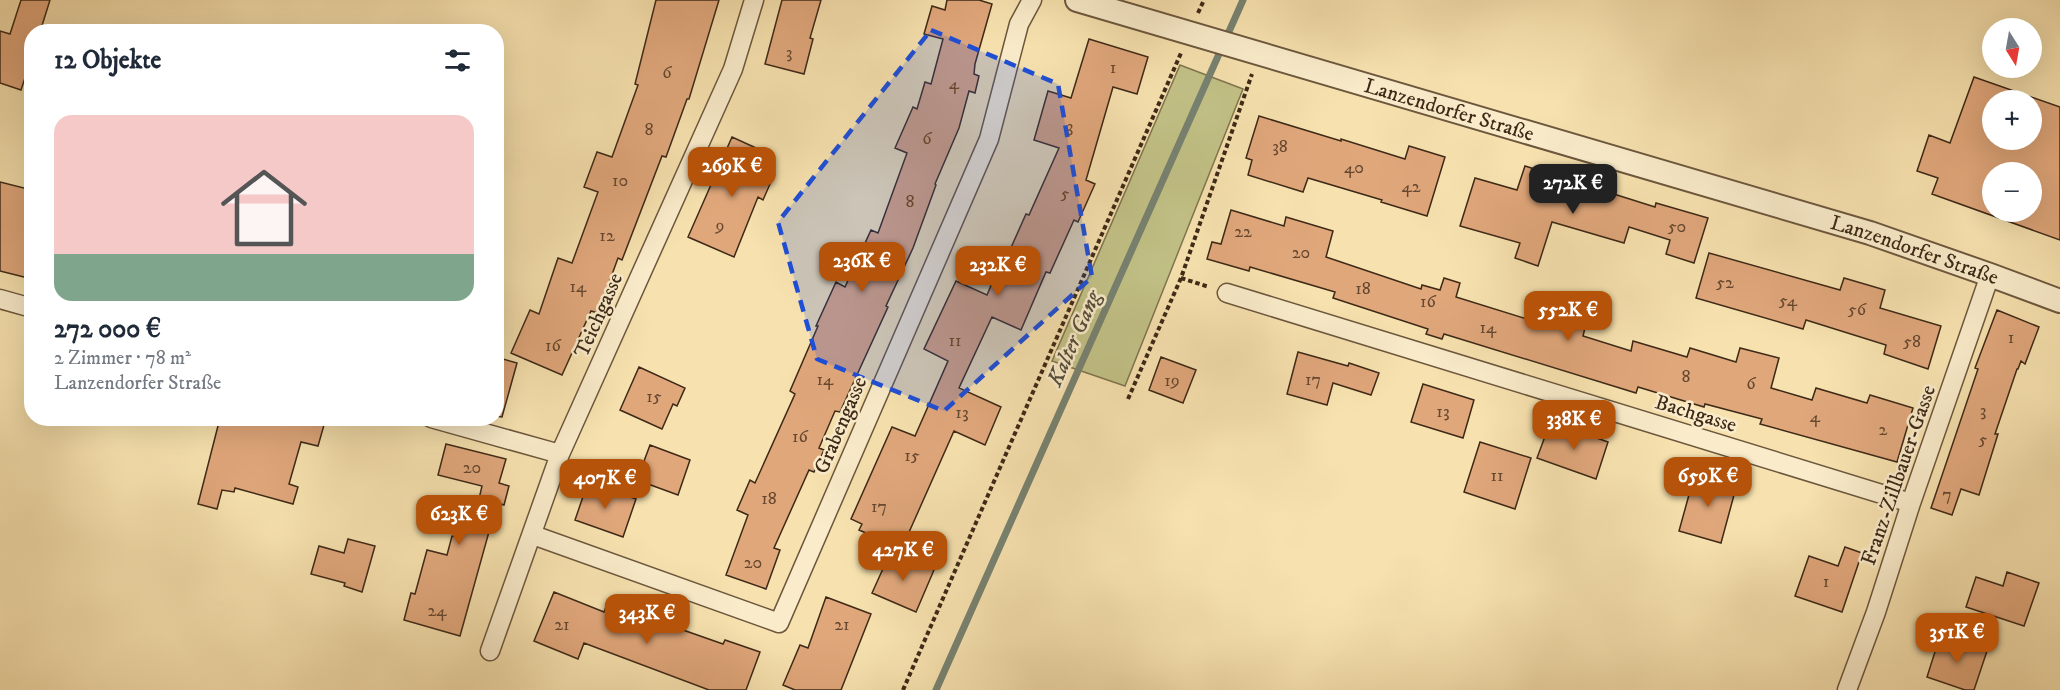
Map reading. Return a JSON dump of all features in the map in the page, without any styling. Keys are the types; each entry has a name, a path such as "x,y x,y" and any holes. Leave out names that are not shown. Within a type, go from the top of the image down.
{"street":[{"name":"Teichgasse","path":"490,651 560,454 733,69 754,0"},
{"name":"Grabengasse","path":"533,535 779,623 989,139 1019,24 1032,0"},
{"name":"Lanzendorfer Straße","path":"1077,0 1870,233 2060,301"},
{"name":"Franz-Zillbauer-Gasse","path":"1847,690 1876,612 1990,275"},
{"name":"Bachgasse","path":"1227,293 1911,503"},
{"path":"0,299 24,306"},
{"path":"460,426 560,454"}],"path":[{"path":"903,690 1190,32"},
{"path":"1128,399 1181,278 1255,52"},
{"path":"1181,278 1227,293"}],"highlighted area":[{"path":"931,30 1058,84 1092,277 944,411 817,359 778,222"}],"green space":[{"path":"1180,65 1243,89 1125,386 1052,361"}],"building":[{"path":"21,0 50,0 42,24 24,24 24,81 21,90 0,83 0,31 10,34"},
{"path":"656,0 719,0 689,99 687,99 666,157 662,156 622,260 618,258 598,313 591,311 562,375 511,353 530,310 539,314 558,258 572,263 598,192 584,187 597,152 612,157 638,85 635,84"},
{"path":"782,0 821,0 810,38 813,39 804,74 765,64"},
{"path":"947,0 979,0 992,4 975,64 974,74 979,76 975,93 969,91 959,128 935,184 913,248 886,306 888,307 840,412 835,411 819,448 824,450 814,472 809,470 774,548 780,550 766,589 726,575 748,515 737,510 750,480 755,483 795,394 790,391 836,282 845,287 871,230 878,233 907,153 895,148 913,107 917,109 925,82 931,84 943,39 924,34 932,6 945,10"},
{"path":"1089,39 1148,57 1137,94 1113,87 1086,180 1095,184 1078,222 1074,220 1050,273 1046,272 1021,330 992,317 959,388 1001,407 985,445 954,431 902,548 859,530 862,524 851,519 892,427 915,436 948,361 924,349 956,281 987,295 1026,214 1029,215 1059,148 1034,140 1048,91 1071,98"},
{"path":"1974,77 2011,90 1982,90 1982,150 2042,150 2042,101 2060,107 2060,240 2010,222 2042,222 2042,162 1982,162 1982,212 1932,194 1938,178 1917,171 1929,135 1950,143"},
{"path":"1259,116 1405,159 1409,146 1445,157 1427,216 1308,178 1303,192 1248,175 1252,160 1246,158"},
{"path":"732,137 767,153 760,169 774,175 763,200 758,197 734,257 688,237"},
{"path":"1525,166 1655,207 1656,203 1708,218 1694,263 1666,254 1670,240 1629,227 1624,243 1552,222 1538,266 1515,258 1520,243 1460,226 1475,178 1517,190"},
{"path":"0,182 24,188 24,277 0,271"},
{"path":"1231,210 1284,226 1286,217 1333,231 1326,257 1421,289 1422,285 1440,290 1444,278 1460,283 1456,297 1527,319 1527,317 1538,321 1540,314 1585,328 1583,336 1631,351 1633,341 1687,357 1690,348 1736,362 1740,348 1779,358 1771,388 1812,400 1816,388 1867,403 1870,395 1913,408 1897,462 1760,424 1762,419 1705,404 1704,407 1638,387 1636,393 1444,334 1442,339 1426,334 1428,329 1333,298 1335,292 1250,267 1249,271 1207,259 1212,242 1221,244"},
{"path":"1709,253 1840,290 1844,278 1885,290 1880,308 1941,326 1928,369 1884,354 1886,345 1806,320 1803,329 1696,298"},
{"path":"1997,310 2039,327 2025,364 2021,361 2017,369 1995,434 1998,434 1979,495 1961,489 1952,515 1931,508 1978,369 1975,368"},
{"path":"1298,352 1348,366 1349,363 1379,373 1371,395 1333,383 1327,405 1287,394"},
{"path":"1161,357 1196,370 1183,403 1149,390"},
{"path":"504,359 517,363 504,410"},
{"path":"639,367 685,388 677,406 673,404 662,429 620,410"},
{"path":"1423,384 1474,400 1463,438 1411,422"},
{"path":"218,426 324,426 318,446 301,442 289,484 298,487 293,504 235,488 234,492 222,490 217,509 198,504"},
{"path":"1563,426 1608,442 1596,479 1537,458 1547,431 1559,435"},
{"path":"1480,442 1531,458 1515,509 1464,492"},
{"path":"446,444 506,459 499,483 509,486 504,505 497,503 460,636 404,620 411,593 415,594 427,550 447,555 452,536 457,537 461,522 473,525 482,486 438,475"},
{"path":"650,445 690,460 678,495 637,480"},
{"path":"1695,473 1737,484 1721,543 1679,531"},
{"path":"588,482 636,499 623,537 575,520"},
{"path":"348,539 375,546 362,592 344,586 345,583 311,574 319,546 344,553"},
{"path":"1845,547 1862,553 1842,612 1795,596 1809,556 1838,566"},
{"path":"891,551 934,570 916,612 872,593"},
{"path":"2007,572 2039,583 2024,626 1966,607 1976,577 2003,586"},
{"path":"554,592 604,612 606,607 661,626 663,623 723,644 725,640 760,652 746,690 709,690 584,643 578,659 534,641"},
{"path":"826,597 871,614 841,690 795,690 783,685 800,645 808,648"},
{"path":"1940,636 1987,651 1974,690 1965,690 1927,677"}],"waterway":[{"name":"Kalter Gang","path":"936,690 1243,0"}]}
